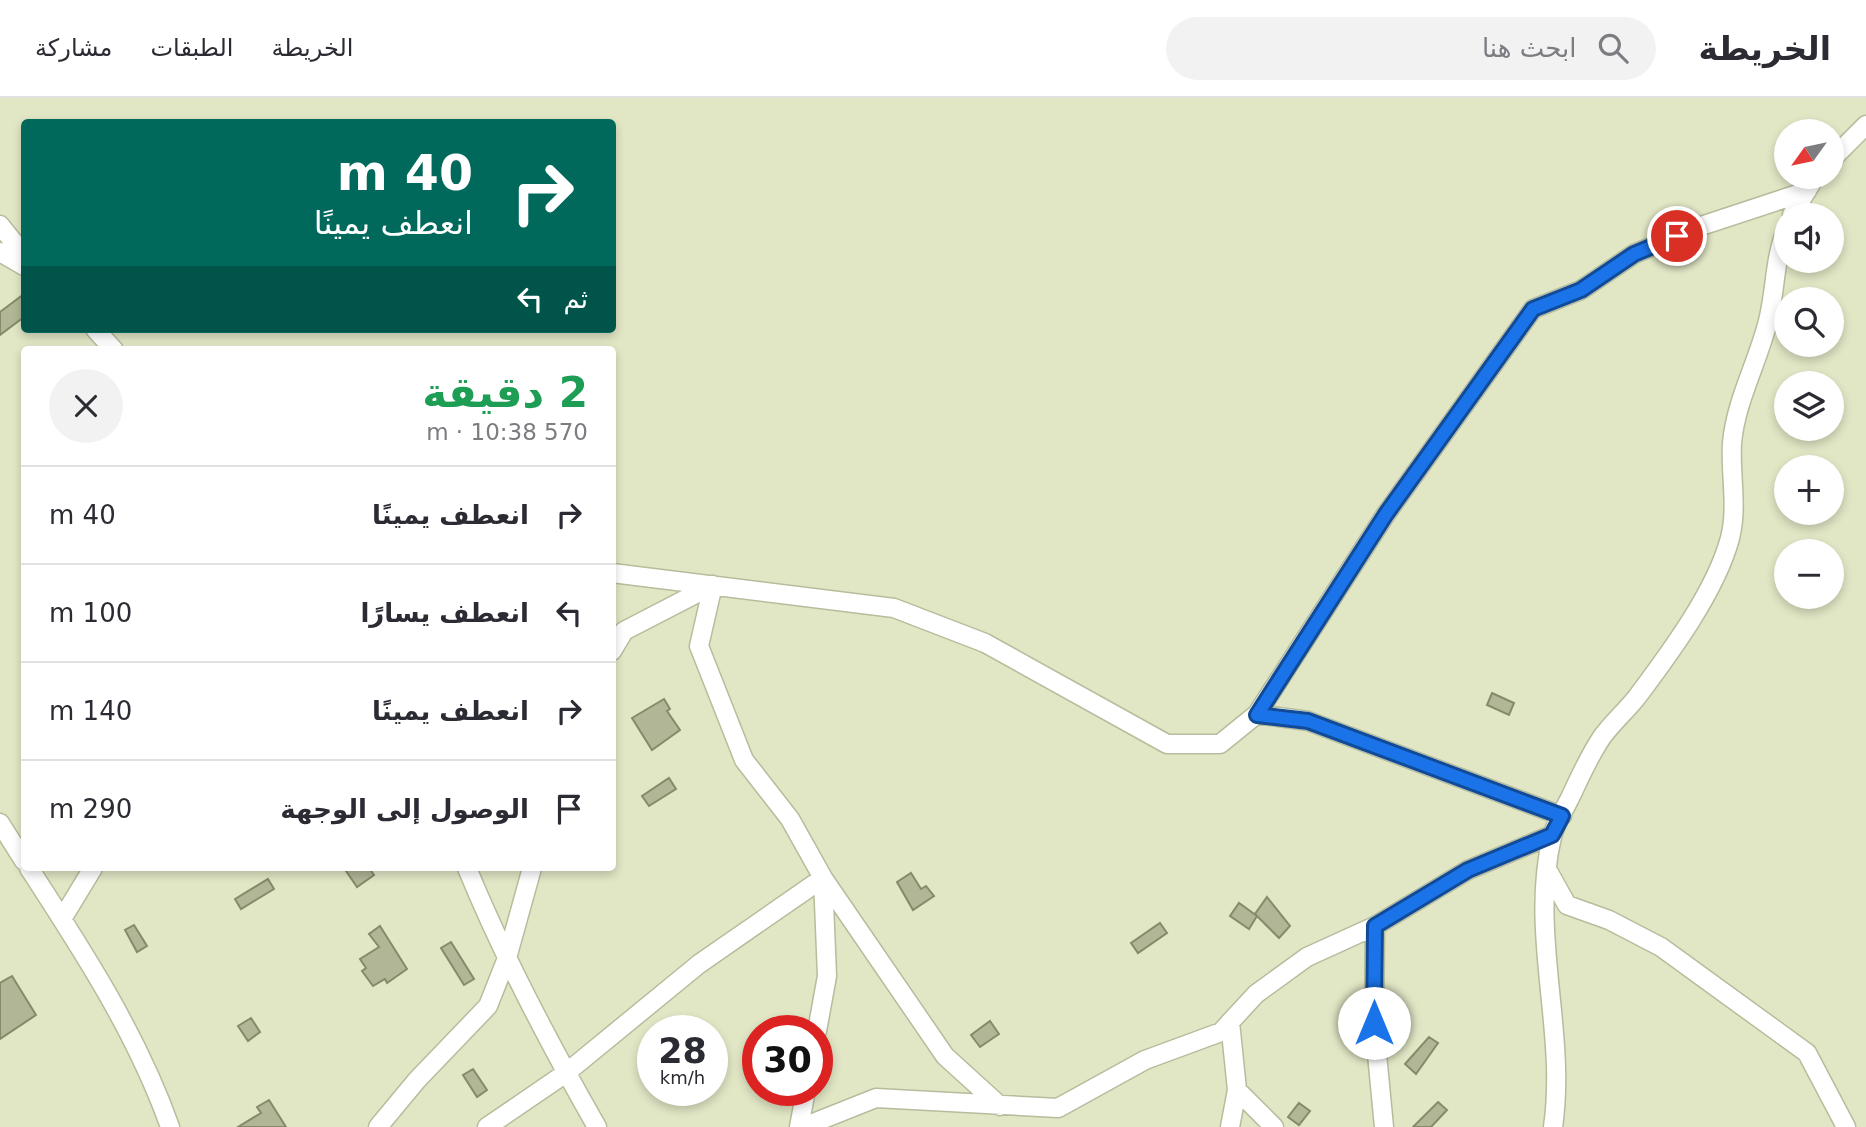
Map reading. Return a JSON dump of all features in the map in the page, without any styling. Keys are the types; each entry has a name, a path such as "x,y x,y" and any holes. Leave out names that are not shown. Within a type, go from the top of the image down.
{"street":[{"path":"1844,147 1866,125"},
{"path":"616,574 894,608 985,643 1167,744 1220,744 1257,715 1386,514 1533,309 1581,290 1634,254 1798,189"},
{"path":"0,225 21,251"},
{"path":"0,252 21,264"},
{"path":"1553,1127 1558,1093 1542,916 1552,835 1604,734 1636,698 1680,634 1722,565 1731,535 1734,508 1731,480 1733,440 1748,379 1769,320 1775,273"},
{"path":"99,333 110,346"},
{"path":"616,644 624,631 713,586"},
{"path":"713,586 699,646 744,760 790,819 823,878 945,1056 1000,1106"},
{"path":"1257,715 1308,721 1562,816"},
{"path":"0,823 21,856"},
{"path":"804,1106 801,1127 876,1098 1058,1108 1145,1060 1221,1032 1256,994 1307,957 1375,926 1468,870 1552,835"},
{"path":"31,871 151,1072 170,1127"},
{"path":"62,919 91,871"},
{"path":"468,871 507,958 597,1127"},
{"path":"378,1127 417,1080 488,1006 507,958 531,871"},
{"path":"1548,871 1567,905 1609,920 1661,947 1807,1053 1846,1127"},
{"path":"820,1015 827,976 823,878"},
{"path":"487,1127 566,1073 699,964 823,878"},
{"path":"1375,926 1374,1023 1384,1127"},
{"path":"1230,1022 1237,1090 1230,1127"},
{"path":"1237,1090 1274,1127"}],"building":[{"path":"21,296 21,319 0,335 0,312"},
{"path":"1492,693 1514,703 1509,715 1487,705"},
{"path":"664,699 670,709 667,711 680,730 652,750 632,718"},
{"path":"669,778 676,789 649,806 642,796"},
{"path":"346,871 371,871 374,875 357,887"},
{"path":"911,873 921,889 926,886 934,896 913,910 897,882"},
{"path":"268,879 274,889 241,909 235,899"},
{"path":"1267,897 1290,926 1279,938 1255,914"},
{"path":"1239,903 1257,916 1249,929 1230,916"},
{"path":"1160,923 1167,933 1138,953 1131,943"},
{"path":"134,925 147,946 137,952 125,930"},
{"path":"380,926 407,969 387,983 385,979 373,986 362,971 366,968 360,959 379,947 369,934"},
{"path":"451,942 474,979 464,985 441,948"},
{"path":"12,976 36,1015 0,1039 0,983"},
{"path":"251,1018 260,1032 248,1041 238,1026"},
{"path":"990,1021 999,1034 980,1047 971,1035"},
{"path":"1429,1037 1438,1043 1416,1074 1405,1064"},
{"path":"473,1069 487,1090 477,1097 463,1075"},
{"path":"269,1100 286,1127 238,1127 261,1113 257,1107"},
{"path":"1438,1102 1447,1110 1431,1127 1413,1127"},
{"path":"1299,1103 1310,1111 1299,1125 1288,1117"}],"route":[{"path":"1374,1023 1375,926 1468,870 1552,835 1562,816 1308,721 1257,715 1386,514 1533,309 1581,290 1634,254 1677,236"}]}
